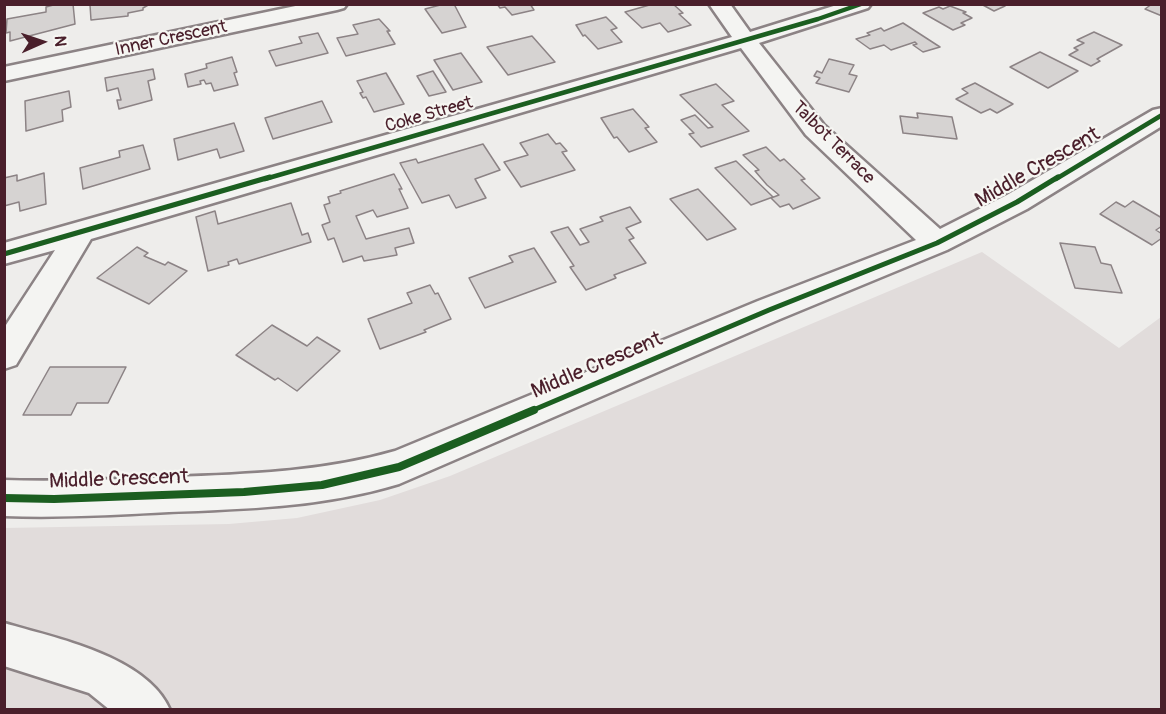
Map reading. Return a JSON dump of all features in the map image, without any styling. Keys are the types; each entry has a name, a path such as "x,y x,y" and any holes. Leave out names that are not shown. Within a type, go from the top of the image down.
{"street":[{"name":"Inner Crescent","path":"4,59 271,4"},
{"name":"Inner Crescent","path":"4,74 337,4"},
{"name":"Talbot Terrace","path":"719,4 814,130 937,243"},
{"name":"Coke Street","path":"4,254 861,4"},
{"name":"Middle Crescent","path":"4,498 256,492 330,486 399,467 769,310 937,243 1017,202 1161,115"},
{"path":"4,356 81,232"},
{"path":"4,644 102,675 147,710"}],"shaded area":[{"path":"982,252 1119,348 1161,317 1161,709 5,709 4,528 229,524 297,518 380,500 450,476"}],"building":[{"path":"73,4 75,24 10,41 10,32 6,33 7,19 46,12 46,7"},
{"path":"150,4 143,10 128,13 128,16 91,20 90,5"},
{"path":"454,4 466,27 442,33 425,9"},
{"path":"497,4 530,4 534,10 512,15 505,7 500,8"},
{"path":"653,4 673,4 683,13 679,14 691,25 668,32 660,23 642,28 625,12"},
{"path":"981,4 1002,4 1005,6 994,11"},
{"path":"1152,4 1162,4 1162,16 1145,9"},
{"path":"950,6 966,12 963,13 972,18 961,23 965,25 953,30 923,13 939,7 943,9"},
{"path":"606,17 617,28 611,30 622,42 598,49 585,35 583,36 576,25"},
{"path":"379,19 390,31 387,31 395,44 346,56 337,38 358,34 353,25"},
{"path":"903,23 940,47 923,52 913,45 917,44 915,42 891,50 884,45 870,49 856,39 870,35 867,33 881,28 884,31"},
{"path":"1094,32 1122,45 1097,59 1100,61 1091,66 1069,55 1078,50 1074,48 1084,43 1077,40"},
{"path":"318,33 328,53 276,66 269,51 302,43 299,37"},
{"path":"532,36 555,62 508,75 487,47"},
{"path":"1040,52 1078,71 1048,88 1010,67"},
{"path":"461,53 482,82 453,90 434,60"},
{"path":"232,57 238,85 214,91 211,83 206,84 204,80 200,81 201,84 188,87 185,74 207,68 206,64"},
{"path":"829,59 854,65 849,74 857,76 849,92 816,83 820,78 814,76 817,71 822,73"},
{"path":"153,69 155,79 148,81 152,100 119,109 117,100 121,100 118,88 107,91 105,78"},
{"path":"433,71 446,92 429,96 417,76"},
{"path":"386,73 404,104 374,112 366,97 363,98 360,93 363,92 357,81"},
{"path":"975,83 1013,104 997,113 990,109 981,113 956,99 968,93 962,89"},
{"path":"716,84 734,101 722,105 749,131 701,147 689,134 694,133 681,120 695,115 708,128 713,127 680,95"},
{"path":"69,91 71,107 62,110 63,121 26,131 25,101"},
{"path":"322,101 332,122 273,139 265,118"},
{"path":"633,109 649,127 645,128 657,142 629,152 617,137 614,138 601,118"},
{"path":"917,113 952,117 957,139 903,133 900,116 918,118"},
{"path":"234,123 244,151 220,158 217,149 178,160 174,139"},
{"path":"548,134 556,144 560,143 567,151 562,152 575,170 521,187 504,162 528,155 520,143"},
{"path":"483,144 500,170 475,179 486,198 456,208 449,195 422,203 400,163 416,159 418,163"},
{"path":"143,145 150,169 83,189 80,168 120,157 119,151"},
{"path":"766,147 780,161 784,159 805,179 801,180 820,198 793,209 789,204 780,207 771,198 779,195 767,185 755,171 759,170 743,155"},
{"path":"736,161 773,197 751,205 715,168"},
{"path":"44,173 46,204 20,211 19,202 4,206 4,178 17,175 17,181"},
{"path":"394,174 408,208 377,217 373,210 356,216 366,239 409,228 414,243 395,248 397,255 364,261 362,256 343,262 334,238 328,240 322,225 330,222 324,205 330,203 328,197"},
{"path":"698,189 736,229 707,240 670,199"},
{"path":"1133,201 1162,218 1162,226 1156,230 1162,234 1162,238 1152,245 1100,214 1116,202 1125,207"},
{"path":"291,203 302,235 308,233 311,242 239,264 237,259 228,262 229,265 208,271 196,217 215,211 218,224"},
{"path":"630,207 641,222 626,228 634,238 629,240 646,263 614,275 616,278 586,290 570,267 574,266 551,232 568,227 580,245 589,242 580,229 603,221 600,217"},
{"path":"1060,243 1095,247 1101,263 1111,265 1122,293 1075,288"},
{"path":"137,247 148,253 144,256 165,265 168,262 187,271 149,304 97,278"},
{"path":"534,248 556,282 485,308 469,278 513,262 509,256"},
{"path":"430,285 435,294 438,293 451,319 424,330 426,332 380,349 368,319 412,303 407,293"},
{"path":"272,325 307,346 317,337 340,351 297,391 236,355"},
{"path":"50,367 126,367 108,403 77,403 71,415 23,415"}],"cycle path":[{"path":"4,254 818,19 861,4"},
{"path":"4,498 74,498 270,491 347,481 399,467 769,310 937,243 1017,202 1162,115"}]}
